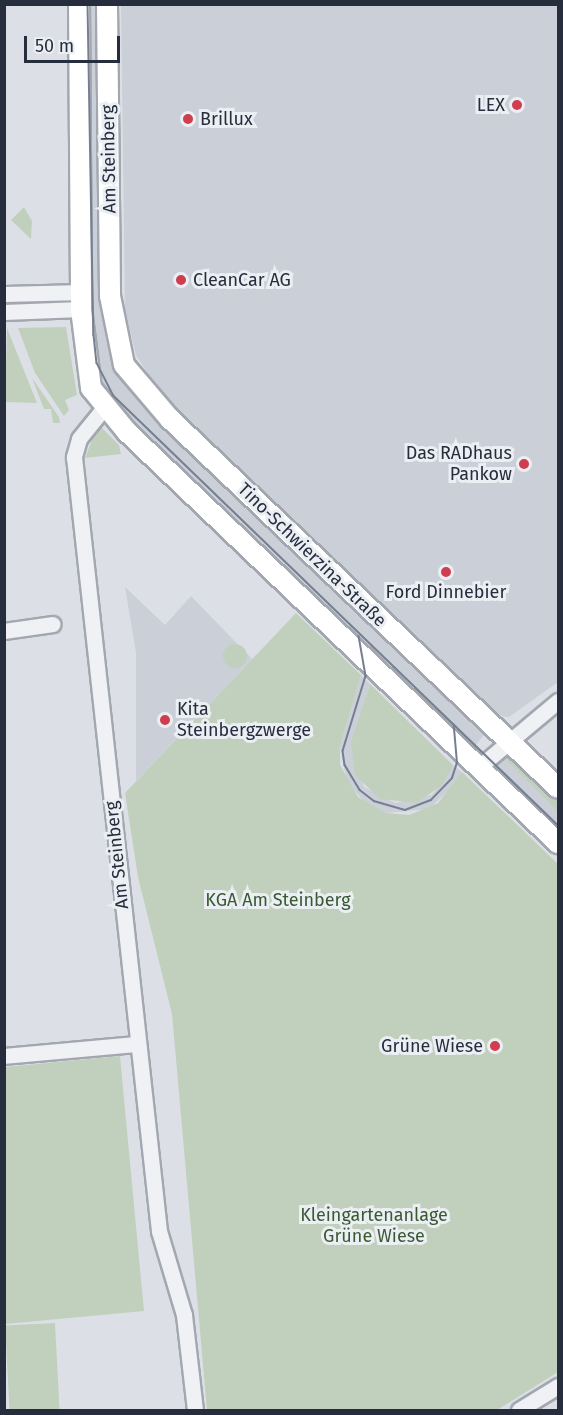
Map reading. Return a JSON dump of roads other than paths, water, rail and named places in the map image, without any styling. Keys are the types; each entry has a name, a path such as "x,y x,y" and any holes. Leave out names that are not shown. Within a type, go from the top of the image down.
{"main road":[{"name":"Am Steinberg","path":"79,4 92,299"},
{"name":"Am Steinberg","path":"104,409 86,376 107,4"},
{"name":"Tino-Schwierzina-Straße","path":"92,299 117,348 146,395 558,788"},
{"name":"Tino-Schwierzina-Straße","path":"104,409 558,843"}],"street":[{"path":"4,294 92,299"},
{"path":"6,308 92,299"},
{"name":"Am Steinberg","path":"104,409 79,439 74,458 136,1044 159,1231 186,1324 195,1410"},
{"path":"4,631 53,624"},
{"path":"479,767 507,739 558,701"},
{"path":"4,1056 136,1044"},
{"path":"519,1410 558,1386"}],"tram line":[{"path":"88,4 94,335 97,363 113,395 558,825"},
{"path":"359,636 366,676 343,751 345,765 360,790 374,801 405,810 431,800 452,778 457,763 454,725"}],"place":[{"name":"LEX","path":"517,105"},
{"name":"Brillux","path":"188,119"},
{"name":"CleanCar AG","path":"181,280"},
{"name":"Das RADhaus Pankow","path":"524,464"},
{"name":"Ford Dinnebier","path":"446,572"},
{"name":"Kita Steinbergzwerge","path":"165,720"},
{"name":"Grüne Wiese","path":"495,1046"}],"park label":[{"name":"KGA Am Steinberg","path":"278,900"},
{"name":"Kleingartenanlage Grüne Wiese","path":"374,1226"}]}
